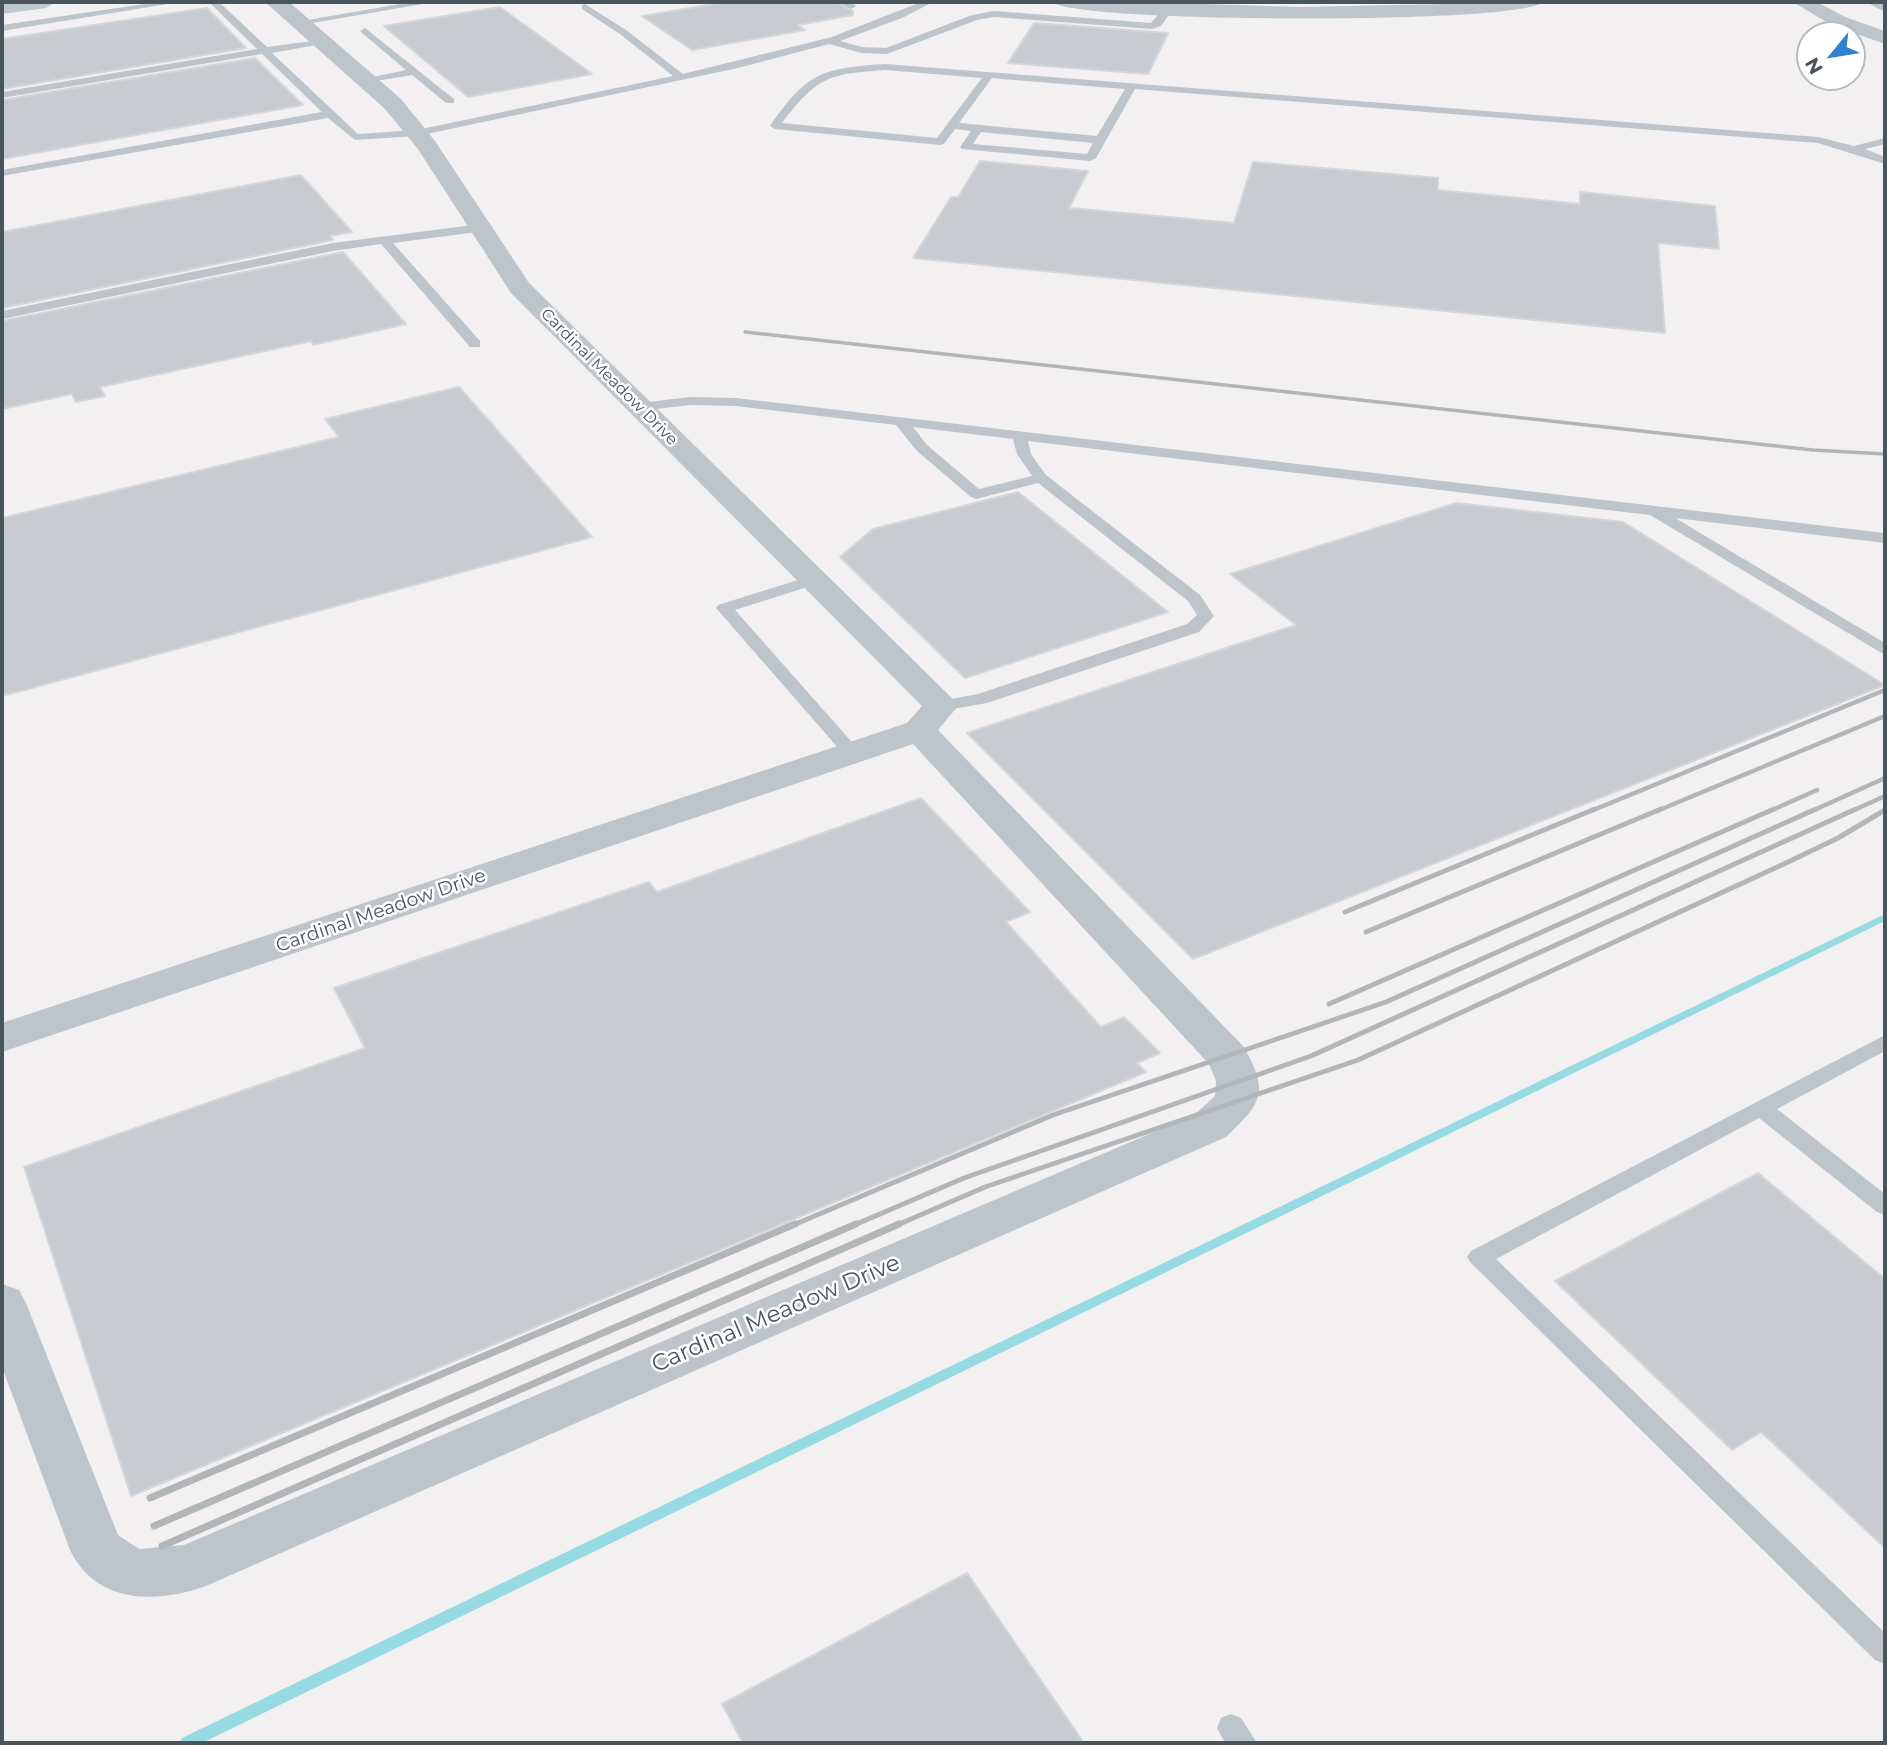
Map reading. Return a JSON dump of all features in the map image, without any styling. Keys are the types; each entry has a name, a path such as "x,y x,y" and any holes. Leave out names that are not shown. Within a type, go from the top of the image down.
{"main road":[{"path":"10,7 46,2"}],"street":[{"path":"1063,2 1338,15 1421,7 1532,2"},
{"path":"1803,2 1838,21 1885,38"},
{"name":"Cardinal Meadow Drive","path":"2,1303 97,1550 131,1574 187,1569 1210,1126 1236,1102 1238,1081 1228,1057 930,718 814,580 520,288 417,134 392,103 285,7"},
{"name":"Cardinal Meadow Drive","path":"2,1038 852,753 930,718"}],"lane":[{"path":"2,28 175,2"},
{"path":"214,2 355,137 417,134 779,55 903,15 928,2"},
{"path":"347,2 360,13"},
{"path":"285,7 360,13 406,3 429,2"},
{"path":"1871,2 1885,9"},
{"path":"10,7 33,24"},
{"path":"585,7 623,32 681,77"},
{"path":"828,41 862,50 887,51 985,15 1152,26 1158,23 1168,9"},
{"path":"365,31 450,101"},
{"path":"2,95 323,41"},
{"path":"989,75 940,142 775,126 803,87 820,76 885,67 989,75 1132,86 1791,138 1854,149 1885,161"},
{"path":"368,81 414,72"},
{"path":"978,128 966,147 1090,158 1132,86"},
{"path":"2,173 330,114"},
{"path":"952,126 1101,140"},
{"path":"1854,149 1885,141"},
{"path":"2,315 333,247 481,228"},
{"path":"385,241 475,344"},
{"path":"640,407 690,401 736,402 1885,538"},
{"path":"900,421 922,448 976,494 1041,478"},
{"path":"930,718 1193,628 1206,615 1194,598 1041,478 1024,454 1019,435"},
{"path":"1650,509 1885,650"},
{"path":"814,580 724,608 852,753"},
{"path":"1885,1042 1479,1257 1885,1651"},
{"path":"1761,1108 1885,1206"}],"building":[{"path":"726,2 836,2 853,11 853,15 798,25 805,30 692,50 642,16"},
{"path":"500,7 592,74 468,97 384,26"},
{"path":"207,8 246,48 2,89 2,39"},
{"path":"1034,23 1168,33 1148,74 1008,63"},
{"path":"255,58 303,105 2,159 2,100"},
{"path":"980,161 1088,171 1069,208 1234,223 1253,162 1438,178 1438,190 1580,204 1580,192 1715,206 1719,249 1658,243 1665,333 913,258 951,197 958,197"},
{"path":"301,175 352,232 330,236 333,240 2,308 2,232"},
{"path":"343,252 406,324 313,345 311,341 100,387 105,396 76,402 72,394 2,409 2,321"},
{"path":"459,387 592,537 2,696 2,518 339,437 325,419"},
{"path":"1018,492 1168,612 965,678 840,557 873,529"},
{"path":"1456,503 1623,522 1885,685 1193,959 967,733 1296,625 1230,574"},
{"path":"921,798 1030,912 1006,922 1101,1027 1124,1017 1160,1053 1137,1063 1146,1072 131,1496 24,1167 365,1048 334,988 649,882 657,892"},
{"path":"1758,1173 1885,1279 1885,1548 1761,1432 1732,1450 1555,1281"},
{"path":"967,1573 1084,1743 743,1743 722,1704"}],"waterway":[{"path":"187,1743 1885,917"}],"railway":[{"path":"745,332 1813,450 1885,454"},
{"path":"1591,811 1885,690"},
{"path":"1657,811 1885,716"},
{"path":"1812,811 1885,778"},
{"path":"1770,811 1817,790"},
{"path":"1852,811 1885,796"},
{"path":"1345,912 1595,809"},
{"path":"1366,932 1661,809"},
{"path":"1329,1004 1774,809"},
{"path":"791,1226 1053,1115 1386,1002 1816,809"},
{"path":"852,1226 964,1178 1311,1056 1856,809"},
{"path":"895,1226 985,1187 1358,1060 1786,863 1838,838 1885,810"},
{"path":"150,1498 795,1224"},
{"path":"154,1526 856,1224"},
{"path":"162,1546 899,1224"}]}
